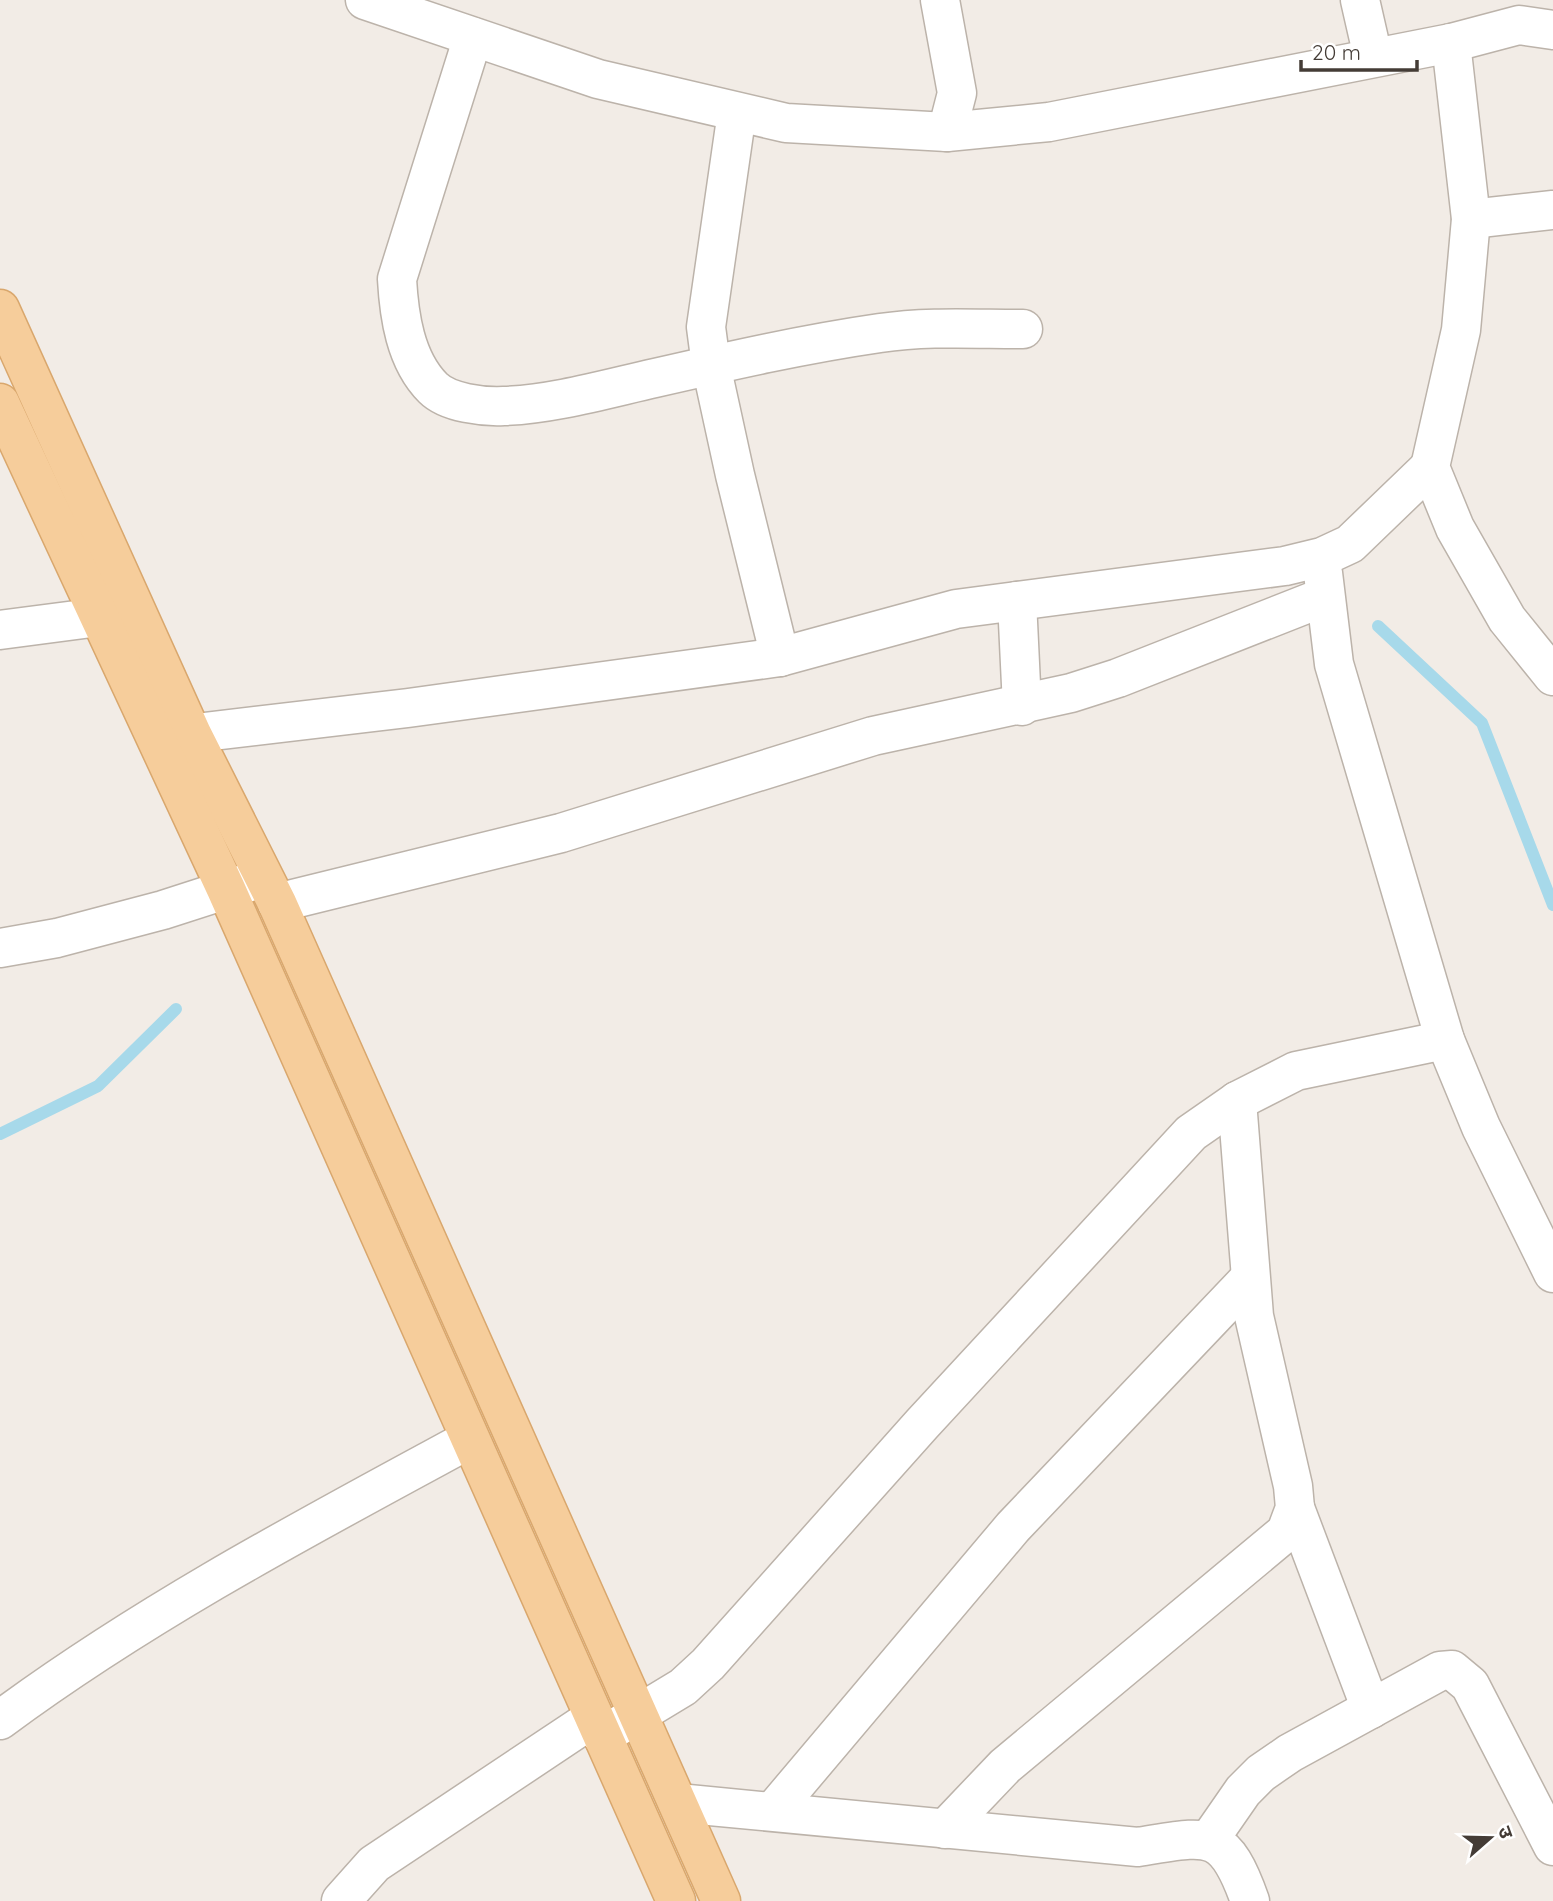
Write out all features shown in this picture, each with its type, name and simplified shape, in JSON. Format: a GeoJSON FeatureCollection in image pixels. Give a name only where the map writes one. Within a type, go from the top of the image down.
{"type":"FeatureCollection","features":[{"type":"Feature","properties":{"kind":"main road"},"geometry":{"type":"LineString","coordinates":[[0,309],[174,736],[226,889],[468,1440],[676,1901]]}},
{"type":"Feature","properties":{"kind":"main road"},"geometry":{"type":"LineString","coordinates":[[0,403],[99,617],[271,890],[721,1901]]}},
{"type":"Feature","properties":{"kind":"street"},"geometry":{"type":"LineString","coordinates":[[365,0],[598,79],[737,112],[786,123],[947,132],[1049,122],[1373,57],[1536,28],[1550,0]]}},
{"type":"Feature","properties":{"kind":"street"},"geometry":{"type":"LineString","coordinates":[[940,0],[957,93],[947,132]]}},
{"type":"Feature","properties":{"kind":"street"},"geometry":{"type":"LineString","coordinates":[[1360,0],[1373,57]]}},
{"type":"Feature","properties":{"kind":"street"},"geometry":{"type":"LineString","coordinates":[[473,37],[397,279],[399,313],[411,353],[433,388],[463,402],[503,406],[581,395],[711,365],[914,329],[1023,329]]}},
{"type":"Feature","properties":{"kind":"street"},"geometry":{"type":"LineString","coordinates":[[174,736],[435,705],[780,657],[956,609],[1285,566],[1322,557],[1350,544],[1430,467],[1461,330],[1471,219],[1451,43]]}},
{"type":"Feature","properties":{"kind":"street"},"geometry":{"type":"LineString","coordinates":[[737,112],[706,327],[711,365],[780,657]]}},
{"type":"Feature","properties":{"kind":"street"},"geometry":{"type":"LineString","coordinates":[[1471,219],[1553,210]]}},
{"type":"Feature","properties":{"kind":"street"},"geometry":{"type":"LineString","coordinates":[[1430,467],[1455,528],[1507,619],[1553,676]]}},
{"type":"Feature","properties":{"kind":"street"},"geometry":{"type":"LineString","coordinates":[[1322,557],[1324,597],[1334,664],[1351,730],[1445,1040],[1481,1127],[1553,1273]]}},
{"type":"Feature","properties":{"kind":"street"},"geometry":{"type":"LineString","coordinates":[[0,948],[57,938],[137,917],[226,889],[271,890],[561,833],[873,736],[916,725],[1022,706],[1118,678],[1324,597]]}},
{"type":"Feature","properties":{"kind":"street"},"geometry":{"type":"LineString","coordinates":[[1017,601],[1022,706]]}},
{"type":"Feature","properties":{"kind":"street"},"geometry":{"type":"LineString","coordinates":[[0,630],[99,617]]}},
{"type":"Feature","properties":{"kind":"street"},"geometry":{"type":"LineString","coordinates":[[341,1901],[374,1864],[598,1727],[640,1714],[682,1687],[708,1664],[922,1424],[1191,1133],[1237,1101],[1296,1071],[1445,1040]]}},
{"type":"Feature","properties":{"kind":"street"},"geometry":{"type":"LineString","coordinates":[[1237,1101],[1249,1279],[1268,1385],[1293,1486],[1295,1508],[1371,1709]]}},
{"type":"Feature","properties":{"kind":"street"},"geometry":{"type":"LineString","coordinates":[[774,1810],[1013,1527],[1249,1279]]}},
{"type":"Feature","properties":{"kind":"street"},"geometry":{"type":"LineString","coordinates":[[0,1720],[59,1676],[258,1556],[468,1440]]}},
{"type":"Feature","properties":{"kind":"street"},"geometry":{"type":"LineString","coordinates":[[945,1829],[1005,1766],[1286,1532],[1295,1508]]}},
{"type":"Feature","properties":{"kind":"street"},"geometry":{"type":"LineString","coordinates":[[1209,1840],[1243,1791],[1261,1773],[1290,1753],[1440,1671],[1452,1670],[1470,1685],[1553,1846]]}},
{"type":"Feature","properties":{"kind":"street"},"geometry":{"type":"LineString","coordinates":[[678,1802],[1138,1847],[1188,1839],[1209,1840],[1228,1851],[1251,1901]]}},
{"type":"Feature","properties":{"kind":"waterway"},"geometry":{"type":"LineString","coordinates":[[1378,626],[1482,723],[1553,905]]}},
{"type":"Feature","properties":{"kind":"waterway"},"geometry":{"type":"LineString","coordinates":[[0,1134],[98,1086],[176,1009]]}}]}
